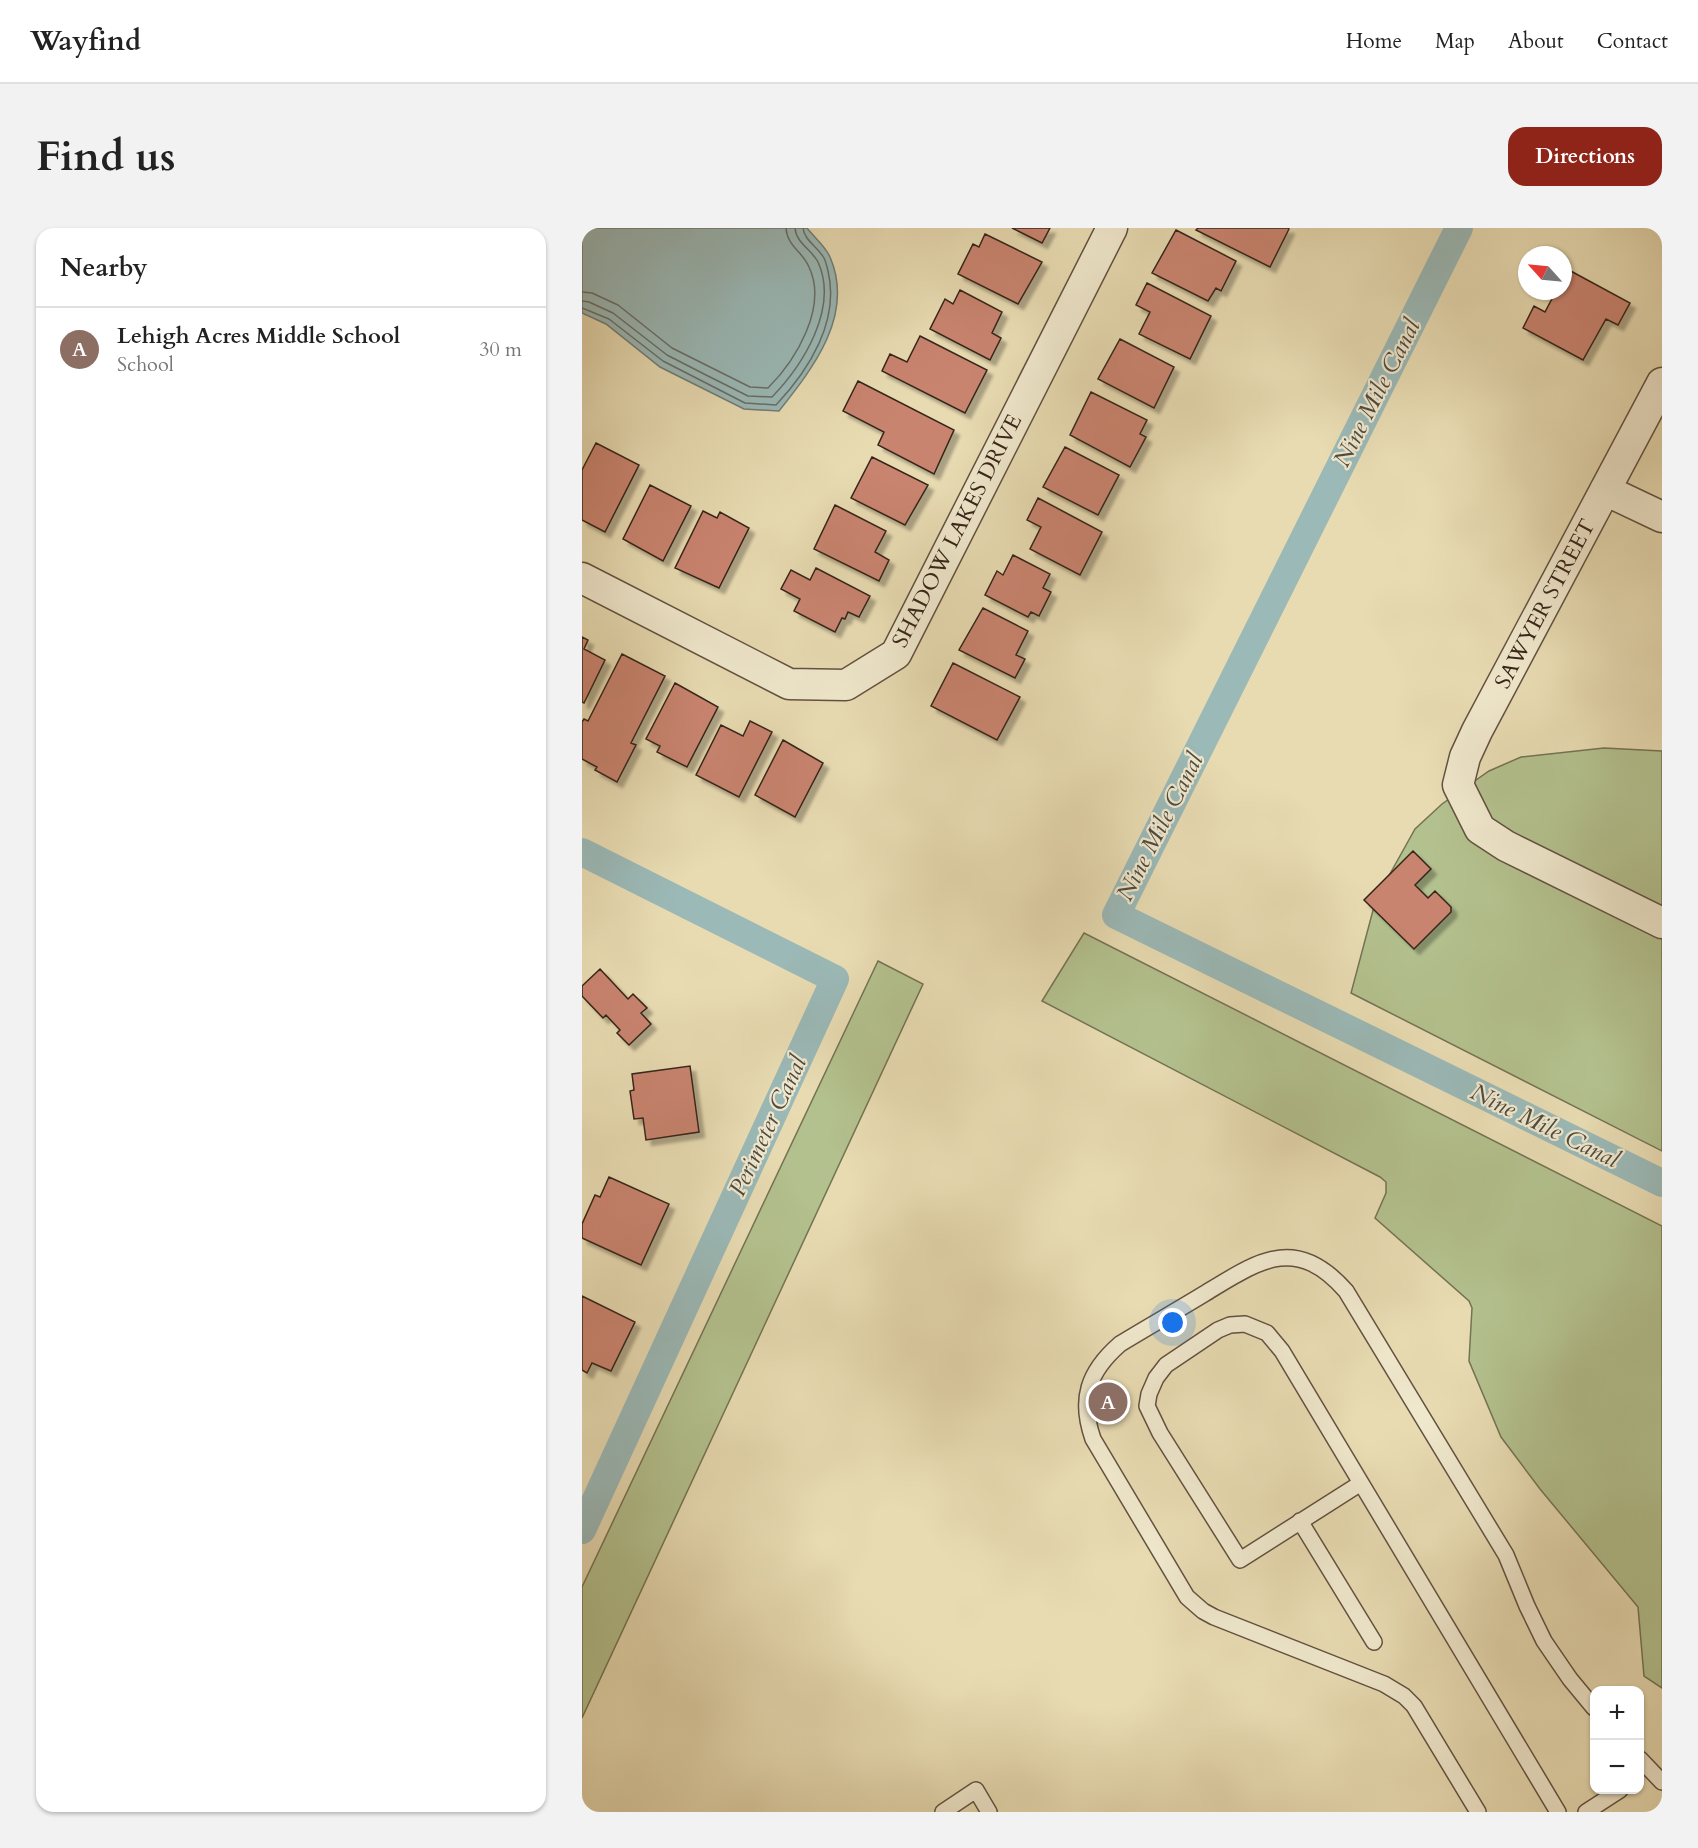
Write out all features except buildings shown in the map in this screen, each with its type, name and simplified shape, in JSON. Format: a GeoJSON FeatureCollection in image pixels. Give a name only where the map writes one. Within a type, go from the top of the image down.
{"type":"FeatureCollection","features":[{"type":"Feature","properties":{"kind":"street","name":"SHADOW LAKES DRIVE"},"geometry":{"type":"LineString","coordinates":[[582,578],[789,684],[846,685],[896,654],[1112,228]]}},
{"type":"Feature","properties":{"kind":"street","name":"SAWYER STREET"},"geometry":{"type":"LineString","coordinates":[[1662,383],[1465,757],[1458,785],[1480,829],[1506,846],[1662,923]]}},
{"type":"Feature","properties":{"kind":"street"},"geometry":{"type":"LineString","coordinates":[[1605,490],[1662,516]]}},
{"type":"Feature","properties":{"kind":"lane"},"geometry":{"type":"LineString","coordinates":[[1478,1812],[1419,1715],[1404,1696],[1384,1684],[1214,1617],[1203,1611],[1187,1596],[1093,1439],[1089,1427],[1086,1404],[1089,1383],[1110,1353],[1120,1344],[1258,1262],[1287,1257],[1319,1266],[1332,1275],[1346,1291],[1506,1556],[1544,1641],[1590,1703]]}},
{"type":"Feature","properties":{"kind":"lane"},"geometry":{"type":"LineString","coordinates":[[1361,1483],[1240,1560],[1160,1433],[1147,1406],[1153,1386],[1166,1365],[1218,1330],[1230,1325],[1245,1324],[1267,1333],[1282,1351],[1558,1812]]}},
{"type":"Feature","properties":{"kind":"lane"},"geometry":{"type":"LineString","coordinates":[[1300,1521],[1374,1642]]}},
{"type":"Feature","properties":{"kind":"lane"},"geometry":{"type":"LineString","coordinates":[[1644,1770],[1662,1782]]}},
{"type":"Feature","properties":{"kind":"lane"},"geometry":{"type":"LineString","coordinates":[[943,1812],[976,1790],[989,1812]]}},
{"type":"Feature","properties":{"kind":"lane"},"geometry":{"type":"LineString","coordinates":[[1586,1812],[1614,1794]]}},
{"type":"Feature","properties":{"kind":"green space"},"geometry":{"type":"Polygon","coordinates":[[[1604,748],[1662,751],[1662,1151],[1351,993],[1376,899],[1415,829],[1442,804],[1489,771],[1521,757],[1604,748]]]}},
{"type":"Feature","properties":{"kind":"green space"},"geometry":{"type":"Polygon","coordinates":[[[1084,933],[1662,1226],[1662,1688],[1644,1676],[1638,1607],[1540,1489],[1501,1437],[1469,1361],[1472,1308],[1469,1301],[1375,1218],[1386,1193],[1386,1182],[1042,1001],[1084,933]]]}},
{"type":"Feature","properties":{"kind":"green space"},"geometry":{"type":"Polygon","coordinates":[[[878,961],[923,984],[582,1718],[582,1587],[878,961]]]}},
{"type":"Feature","properties":{"kind":"water"},"geometry":{"type":"Polygon","coordinates":[[[582,228],[807,228],[828,253],[836,279],[837,299],[834,320],[827,340],[805,377],[779,411],[744,409],[660,367],[606,324],[582,313],[582,228]]]}},
{"type":"Feature","properties":{"kind":"waterway","name":"Nine Mile Canal"},"geometry":{"type":"LineString","coordinates":[[1459,228],[1116,915],[1662,1183]]}},
{"type":"Feature","properties":{"kind":"waterway","name":"Perimeter Canal"},"geometry":{"type":"LineString","coordinates":[[582,852],[835,979],[582,1530]]}},
{"type":"Feature","properties":{"kind":"place","name":"Lehigh Acres Middle School"},"geometry":{"type":"Point","coordinates":[1108,1402]}}]}
